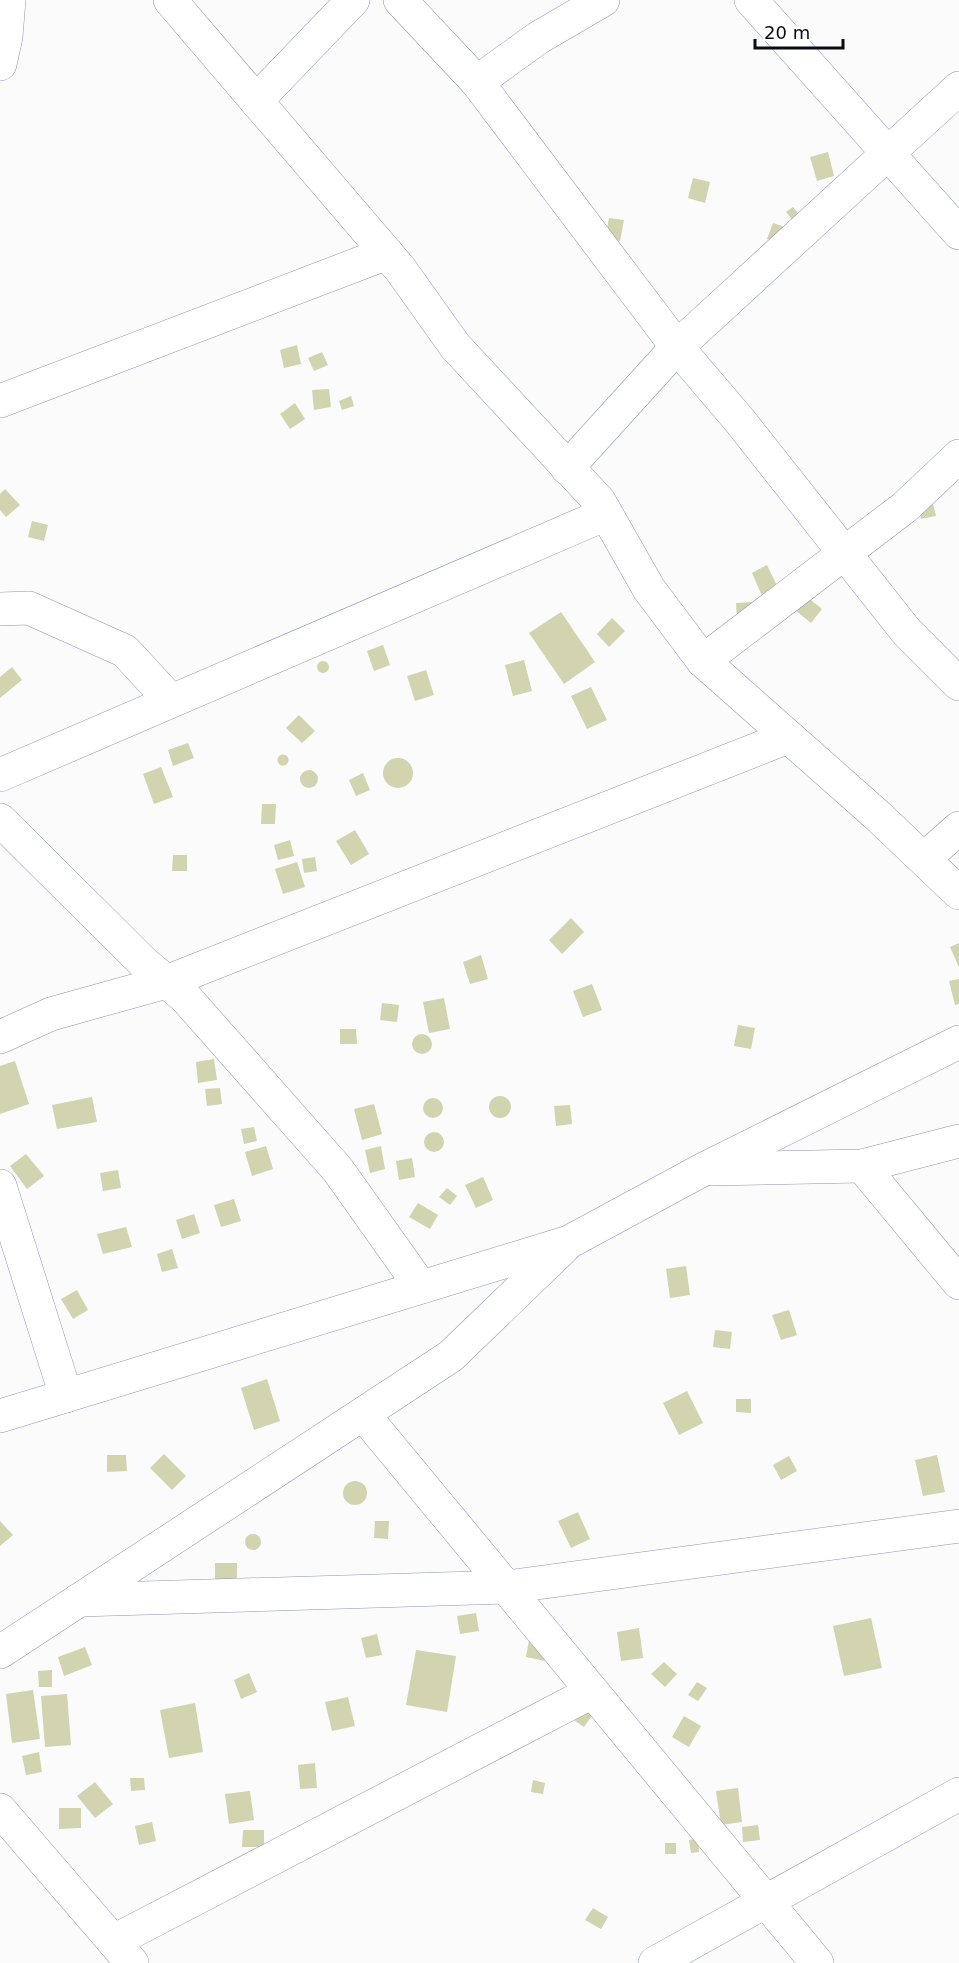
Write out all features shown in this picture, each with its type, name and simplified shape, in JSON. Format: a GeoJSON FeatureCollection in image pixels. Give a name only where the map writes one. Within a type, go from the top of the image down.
{"type":"FeatureCollection","features":[{"type":"Feature","properties":{"kind":"street"},"geometry":{"type":"LineString","coordinates":[[0,64],[6,37],[9,0]]}},
{"type":"Feature","properties":{"kind":"street"},"geometry":{"type":"LineString","coordinates":[[170,0],[387,253],[455,346],[599,501],[649,589],[703,661],[959,893]]}},
{"type":"Feature","properties":{"kind":"street"},"geometry":{"type":"LineString","coordinates":[[256,100],[353,0]]}},
{"type":"Feature","properties":{"kind":"street"},"geometry":{"type":"LineString","coordinates":[[400,0],[477,82],[677,347],[740,421],[906,631],[959,684]]}},
{"type":"Feature","properties":{"kind":"street"},"geometry":{"type":"LineString","coordinates":[[477,82],[538,38],[603,0]]}},
{"type":"Feature","properties":{"kind":"street"},"geometry":{"type":"LineString","coordinates":[[751,0],[959,233]]}},
{"type":"Feature","properties":{"kind":"street"},"geometry":{"type":"LineString","coordinates":[[567,468],[677,347],[959,88]]}},
{"type":"Feature","properties":{"kind":"street"},"geometry":{"type":"LineString","coordinates":[[0,400],[387,253]]}},
{"type":"Feature","properties":{"kind":"street"},"geometry":{"type":"LineString","coordinates":[[703,661],[904,507],[959,456]]}},
{"type":"Feature","properties":{"kind":"street"},"geometry":{"type":"LineString","coordinates":[[0,776],[606,514]]}},
{"type":"Feature","properties":{"kind":"street"},"geometry":{"type":"LineString","coordinates":[[0,609],[29,608],[125,651],[171,701]]}},
{"type":"Feature","properties":{"kind":"street"},"geometry":{"type":"LineString","coordinates":[[0,1036],[51,1014],[166,982],[788,737]]}},
{"type":"Feature","properties":{"kind":"street"},"geometry":{"type":"LineString","coordinates":[[0,820],[144,963],[185,997],[282,1108],[311,1137],[355,1193],[421,1287]]}},
{"type":"Feature","properties":{"kind":"street"},"geometry":{"type":"LineString","coordinates":[[924,859],[959,828]]}},
{"type":"Feature","properties":{"kind":"street"},"geometry":{"type":"LineString","coordinates":[[0,1416],[569,1242],[704,1170],[959,1042]]}},
{"type":"Feature","properties":{"kind":"street"},"geometry":{"type":"LineString","coordinates":[[704,1170],[862,1166],[959,1141]]}},
{"type":"Feature","properties":{"kind":"street"},"geometry":{"type":"LineString","coordinates":[[862,1166],[959,1283]]}},
{"type":"Feature","properties":{"kind":"street"},"geometry":{"type":"LineString","coordinates":[[0,1186],[66,1396]]}},
{"type":"Feature","properties":{"kind":"street"},"geometry":{"type":"LineString","coordinates":[[0,1652],[451,1356],[569,1242]]}},
{"type":"Feature","properties":{"kind":"street"},"geometry":{"type":"LineString","coordinates":[[363,1414],[817,1963]]}},
{"type":"Feature","properties":{"kind":"street"},"geometry":{"type":"LineString","coordinates":[[79,1600],[507,1587],[959,1526]]}},
{"type":"Feature","properties":{"kind":"street"},"geometry":{"type":"LineString","coordinates":[[0,1810],[123,1952],[592,1692]]}},
{"type":"Feature","properties":{"kind":"street"},"geometry":{"type":"LineString","coordinates":[[655,1963],[959,1794]]}},
{"type":"Feature","properties":{"kind":"building"},"geometry":{"type":"Polygon","coordinates":[[[828,152],[834,176],[817,181],[810,157],[828,152]]]}},
{"type":"Feature","properties":{"kind":"building"},"geometry":{"type":"Polygon","coordinates":[[[693,178],[710,182],[705,203],[688,198],[693,178]]]}},
{"type":"Feature","properties":{"kind":"building"},"geometry":{"type":"Polygon","coordinates":[[[793,207],[801,217],[795,223],[786,212],[793,207]]]}},
{"type":"Feature","properties":{"kind":"building"},"geometry":{"type":"Polygon","coordinates":[[[609,218],[624,220],[620,241],[605,239],[609,218]]]}},
{"type":"Feature","properties":{"kind":"building"},"geometry":{"type":"Polygon","coordinates":[[[773,223],[788,228],[783,244],[767,239],[773,223]]]}},
{"type":"Feature","properties":{"kind":"building"},"geometry":{"type":"Polygon","coordinates":[[[297,345],[301,364],[284,368],[280,350],[297,345]]]}},
{"type":"Feature","properties":{"kind":"building"},"geometry":{"type":"Polygon","coordinates":[[[322,352],[328,365],[314,371],[308,358],[322,352]]]}},
{"type":"Feature","properties":{"kind":"building"},"geometry":{"type":"Polygon","coordinates":[[[329,389],[331,407],[314,410],[312,390],[329,389]]]}},
{"type":"Feature","properties":{"kind":"building"},"geometry":{"type":"Polygon","coordinates":[[[351,396],[354,406],[342,410],[339,401],[351,396]]]}},
{"type":"Feature","properties":{"kind":"building"},"geometry":{"type":"Polygon","coordinates":[[[295,403],[305,419],[290,429],[280,414],[295,403]]]}},
{"type":"Feature","properties":{"kind":"building"},"geometry":{"type":"Polygon","coordinates":[[[5,489],[20,505],[6,517],[0,510],[0,494],[5,489]]]}},
{"type":"Feature","properties":{"kind":"building"},"geometry":{"type":"Polygon","coordinates":[[[932,500],[936,516],[921,519],[917,503],[932,500]]]}},
{"type":"Feature","properties":{"kind":"building"},"geometry":{"type":"Polygon","coordinates":[[[32,521],[48,525],[44,541],[28,537],[32,521]]]}},
{"type":"Feature","properties":{"kind":"building"},"geometry":{"type":"Polygon","coordinates":[[[767,565],[778,588],[762,596],[752,573],[767,565]]]}},
{"type":"Feature","properties":{"kind":"building"},"geometry":{"type":"Polygon","coordinates":[[[801,592],[822,609],[811,623],[790,606],[801,592]]]}},
{"type":"Feature","properties":{"kind":"building"},"geometry":{"type":"Polygon","coordinates":[[[752,602],[754,617],[737,619],[736,603],[752,602]]]}},
{"type":"Feature","properties":{"kind":"building"},"geometry":{"type":"Polygon","coordinates":[[[561,612],[595,662],[564,684],[529,633],[561,612]]]}},
{"type":"Feature","properties":{"kind":"building"},"geometry":{"type":"Polygon","coordinates":[[[612,618],[625,631],[609,647],[597,634],[612,618]]]}},
{"type":"Feature","properties":{"kind":"building"},"geometry":{"type":"Polygon","coordinates":[[[383,645],[390,665],[374,671],[367,651],[383,645]]]}},
{"type":"Feature","properties":{"kind":"building"},"geometry":{"type":"Polygon","coordinates":[[[524,660],[532,691],[513,696],[505,665],[524,660]]]}},
{"type":"Feature","properties":{"kind":"building"},"geometry":{"type":"Polygon","coordinates":[[[325,661],[329,667],[325,673],[321,673],[317,665],[325,661]]]}},
{"type":"Feature","properties":{"kind":"building"},"geometry":{"type":"Polygon","coordinates":[[[12,667],[22,680],[0,698],[0,677],[12,667]]]}},
{"type":"Feature","properties":{"kind":"building"},"geometry":{"type":"Polygon","coordinates":[[[426,670],[434,695],[415,701],[407,676],[426,670]]]}},
{"type":"Feature","properties":{"kind":"building"},"geometry":{"type":"Polygon","coordinates":[[[591,687],[607,720],[587,729],[571,696],[591,687]]]}},
{"type":"Feature","properties":{"kind":"building"},"geometry":{"type":"Polygon","coordinates":[[[299,715],[315,731],[302,743],[286,728],[299,715]]]}},
{"type":"Feature","properties":{"kind":"building"},"geometry":{"type":"Polygon","coordinates":[[[188,743],[194,758],[173,766],[168,750],[188,743]]]}},
{"type":"Feature","properties":{"kind":"building"},"geometry":{"type":"Polygon","coordinates":[[[283,754],[289,760],[283,766],[277,760],[283,754]]]}},
{"type":"Feature","properties":{"kind":"building"},"geometry":{"type":"Polygon","coordinates":[[[398,758],[408,763],[413,773],[408,783],[398,788],[388,783],[383,773],[388,763],[398,758]]]}},
{"type":"Feature","properties":{"kind":"building"},"geometry":{"type":"Polygon","coordinates":[[[161,767],[173,797],[154,804],[143,774],[161,767]]]}},
{"type":"Feature","properties":{"kind":"building"},"geometry":{"type":"Polygon","coordinates":[[[305,770],[313,770],[318,775],[316,786],[305,788],[300,783],[300,775],[305,770]]]}},
{"type":"Feature","properties":{"kind":"building"},"geometry":{"type":"Polygon","coordinates":[[[363,773],[370,790],[356,796],[349,780],[363,773]]]}},
{"type":"Feature","properties":{"kind":"building"},"geometry":{"type":"Polygon","coordinates":[[[262,804],[276,804],[275,824],[261,824],[262,804]]]}},
{"type":"Feature","properties":{"kind":"building"},"geometry":{"type":"Polygon","coordinates":[[[355,830],[369,854],[351,865],[336,841],[355,830]]]}},
{"type":"Feature","properties":{"kind":"building"},"geometry":{"type":"Polygon","coordinates":[[[290,840],[294,856],[278,860],[274,845],[290,840]]]}},
{"type":"Feature","properties":{"kind":"building"},"geometry":{"type":"Polygon","coordinates":[[[173,855],[187,855],[187,871],[172,871],[173,855]]]}},
{"type":"Feature","properties":{"kind":"building"},"geometry":{"type":"Polygon","coordinates":[[[315,857],[317,871],[304,873],[302,859],[315,857]]]}},
{"type":"Feature","properties":{"kind":"building"},"geometry":{"type":"Polygon","coordinates":[[[297,862],[305,887],[283,894],[275,869],[297,862]]]}},
{"type":"Feature","properties":{"kind":"building"},"geometry":{"type":"Polygon","coordinates":[[[571,918],[584,932],[562,954],[549,940],[571,918]]]}},
{"type":"Feature","properties":{"kind":"building"},"geometry":{"type":"Polygon","coordinates":[[[959,943],[959,967],[950,947],[959,943]]]}},
{"type":"Feature","properties":{"kind":"building"},"geometry":{"type":"Polygon","coordinates":[[[481,955],[488,979],[470,984],[463,962],[481,955]]]}},
{"type":"Feature","properties":{"kind":"building"},"geometry":{"type":"Polygon","coordinates":[[[959,979],[959,1004],[955,1005],[949,981],[959,979]]]}},
{"type":"Feature","properties":{"kind":"building"},"geometry":{"type":"Polygon","coordinates":[[[592,984],[602,1010],[583,1017],[573,991],[592,984]]]}},
{"type":"Feature","properties":{"kind":"building"},"geometry":{"type":"Polygon","coordinates":[[[444,998],[450,1029],[429,1033],[423,1002],[444,998]]]}},
{"type":"Feature","properties":{"kind":"building"},"geometry":{"type":"Polygon","coordinates":[[[382,1003],[399,1005],[397,1022],[380,1020],[382,1003]]]}},
{"type":"Feature","properties":{"kind":"building"},"geometry":{"type":"Polygon","coordinates":[[[738,1025],[755,1028],[751,1049],[734,1046],[738,1025]]]}},
{"type":"Feature","properties":{"kind":"building"},"geometry":{"type":"Polygon","coordinates":[[[340,1029],[356,1029],[357,1044],[340,1044],[340,1029]]]}},
{"type":"Feature","properties":{"kind":"building"},"geometry":{"type":"Polygon","coordinates":[[[422,1034],[429,1037],[432,1044],[429,1051],[422,1054],[415,1051],[412,1044],[415,1037],[422,1034]]]}},
{"type":"Feature","properties":{"kind":"building"},"geometry":{"type":"Polygon","coordinates":[[[214,1059],[217,1080],[198,1083],[196,1062],[214,1059]]]}},
{"type":"Feature","properties":{"kind":"building"},"geometry":{"type":"Polygon","coordinates":[[[15,1061],[29,1104],[0,1114],[0,1066],[15,1061]]]}},
{"type":"Feature","properties":{"kind":"building"},"geometry":{"type":"Polygon","coordinates":[[[220,1088],[222,1104],[207,1106],[205,1089],[220,1088]]]}},
{"type":"Feature","properties":{"kind":"building"},"geometry":{"type":"Polygon","coordinates":[[[500,1096],[508,1099],[511,1107],[508,1115],[500,1118],[492,1115],[489,1107],[492,1099],[500,1096]]]}},
{"type":"Feature","properties":{"kind":"building"},"geometry":{"type":"Polygon","coordinates":[[[92,1097],[97,1122],[57,1129],[52,1105],[92,1097]]]}},
{"type":"Feature","properties":{"kind":"building"},"geometry":{"type":"Polygon","coordinates":[[[433,1098],[440,1101],[443,1108],[440,1115],[433,1118],[426,1115],[423,1108],[426,1101],[433,1098]]]}},
{"type":"Feature","properties":{"kind":"building"},"geometry":{"type":"Polygon","coordinates":[[[374,1104],[382,1134],[362,1140],[354,1109],[374,1104]]]}},
{"type":"Feature","properties":{"kind":"building"},"geometry":{"type":"Polygon","coordinates":[[[570,1105],[572,1124],[556,1126],[554,1106],[570,1105]]]}},
{"type":"Feature","properties":{"kind":"building"},"geometry":{"type":"Polygon","coordinates":[[[254,1127],[257,1141],[244,1144],[241,1129],[254,1127]]]}},
{"type":"Feature","properties":{"kind":"building"},"geometry":{"type":"Polygon","coordinates":[[[430,1132],[438,1132],[444,1138],[444,1146],[438,1152],[430,1152],[424,1146],[424,1138],[430,1132]]]}},
{"type":"Feature","properties":{"kind":"building"},"geometry":{"type":"Polygon","coordinates":[[[266,1146],[273,1169],[252,1176],[245,1152],[266,1146]]]}},
{"type":"Feature","properties":{"kind":"building"},"geometry":{"type":"Polygon","coordinates":[[[381,1146],[385,1169],[370,1173],[365,1150],[381,1146]]]}},
{"type":"Feature","properties":{"kind":"building"},"geometry":{"type":"Polygon","coordinates":[[[26,1154],[44,1176],[27,1189],[10,1166],[26,1154]]]}},
{"type":"Feature","properties":{"kind":"building"},"geometry":{"type":"Polygon","coordinates":[[[412,1158],[415,1177],[399,1180],[396,1161],[412,1158]]]}},
{"type":"Feature","properties":{"kind":"building"},"geometry":{"type":"Polygon","coordinates":[[[118,1170],[121,1188],[103,1191],[100,1173],[118,1170]]]}},
{"type":"Feature","properties":{"kind":"building"},"geometry":{"type":"Polygon","coordinates":[[[483,1177],[493,1200],[476,1208],[465,1185],[483,1177]]]}},
{"type":"Feature","properties":{"kind":"building"},"geometry":{"type":"Polygon","coordinates":[[[447,1188],[457,1196],[450,1205],[439,1197],[447,1188]]]}},
{"type":"Feature","properties":{"kind":"building"},"geometry":{"type":"Polygon","coordinates":[[[234,1199],[241,1221],[221,1227],[214,1205],[234,1199]]]}},
{"type":"Feature","properties":{"kind":"building"},"geometry":{"type":"Polygon","coordinates":[[[418,1203],[438,1215],[430,1229],[409,1217],[418,1203]]]}},
{"type":"Feature","properties":{"kind":"building"},"geometry":{"type":"Polygon","coordinates":[[[194,1214],[200,1233],[182,1239],[176,1220],[194,1214]]]}},
{"type":"Feature","properties":{"kind":"building"},"geometry":{"type":"Polygon","coordinates":[[[126,1227],[132,1247],[103,1254],[97,1234],[126,1227]]]}},
{"type":"Feature","properties":{"kind":"building"},"geometry":{"type":"Polygon","coordinates":[[[172,1249],[178,1268],[162,1272],[157,1254],[172,1249]]]}},
{"type":"Feature","properties":{"kind":"building"},"geometry":{"type":"Polygon","coordinates":[[[686,1266],[690,1295],[670,1298],[666,1269],[686,1266]]]}},
{"type":"Feature","properties":{"kind":"building"},"geometry":{"type":"Polygon","coordinates":[[[77,1290],[88,1310],[73,1319],[61,1299],[77,1290]]]}},
{"type":"Feature","properties":{"kind":"building"},"geometry":{"type":"Polygon","coordinates":[[[789,1310],[797,1335],[781,1340],[772,1315],[789,1310]]]}},
{"type":"Feature","properties":{"kind":"building"},"geometry":{"type":"Polygon","coordinates":[[[715,1330],[732,1332],[730,1349],[713,1347],[715,1330]]]}},
{"type":"Feature","properties":{"kind":"building"},"geometry":{"type":"Polygon","coordinates":[[[267,1379],[280,1421],[254,1430],[241,1388],[267,1379]]]}},
{"type":"Feature","properties":{"kind":"building"},"geometry":{"type":"Polygon","coordinates":[[[687,1391],[703,1423],[679,1435],[663,1403],[687,1391]]]}},
{"type":"Feature","properties":{"kind":"building"},"geometry":{"type":"Polygon","coordinates":[[[736,1399],[751,1399],[751,1413],[736,1412],[736,1399]]]}},
{"type":"Feature","properties":{"kind":"building"},"geometry":{"type":"Polygon","coordinates":[[[164,1454],[186,1476],[172,1490],[150,1468],[164,1454]]]}},
{"type":"Feature","properties":{"kind":"building"},"geometry":{"type":"Polygon","coordinates":[[[107,1455],[126,1455],[127,1471],[107,1472],[107,1455]]]}},
{"type":"Feature","properties":{"kind":"building"},"geometry":{"type":"Polygon","coordinates":[[[937,1455],[945,1492],[923,1496],[915,1460],[937,1455]]]}},
{"type":"Feature","properties":{"kind":"building"},"geometry":{"type":"Polygon","coordinates":[[[789,1456],[797,1471],[781,1480],[773,1465],[789,1456]]]}},
{"type":"Feature","properties":{"kind":"building"},"geometry":{"type":"Polygon","coordinates":[[[355,1481],[364,1484],[367,1493],[364,1502],[355,1505],[346,1502],[343,1493],[346,1484],[355,1481]]]}},
{"type":"Feature","properties":{"kind":"building"},"geometry":{"type":"Polygon","coordinates":[[[578,1512],[590,1539],[571,1548],[558,1521],[578,1512]]]}},
{"type":"Feature","properties":{"kind":"building"},"geometry":{"type":"Polygon","coordinates":[[[0,1521],[13,1535],[0,1546],[0,1521]]]}},
{"type":"Feature","properties":{"kind":"building"},"geometry":{"type":"Polygon","coordinates":[[[375,1521],[389,1521],[388,1539],[374,1538],[375,1521]]]}},
{"type":"Feature","properties":{"kind":"building"},"geometry":{"type":"Polygon","coordinates":[[[253,1534],[259,1536],[261,1542],[259,1548],[253,1550],[247,1548],[245,1542],[247,1536],[253,1534]]]}},
{"type":"Feature","properties":{"kind":"building"},"geometry":{"type":"Polygon","coordinates":[[[215,1563],[237,1563],[237,1585],[215,1585],[215,1563]]]}},
{"type":"Feature","properties":{"kind":"building"},"geometry":{"type":"Polygon","coordinates":[[[476,1613],[479,1631],[460,1634],[457,1616],[476,1613]]]}},
{"type":"Feature","properties":{"kind":"building"},"geometry":{"type":"Polygon","coordinates":[[[871,1618],[882,1668],[844,1676],[833,1626],[871,1618]]]}},
{"type":"Feature","properties":{"kind":"building"},"geometry":{"type":"Polygon","coordinates":[[[639,1628],[643,1658],[621,1661],[617,1632],[639,1628]]]}},
{"type":"Feature","properties":{"kind":"building"},"geometry":{"type":"Polygon","coordinates":[[[377,1634],[382,1655],[366,1658],[361,1638],[377,1634]]]}},
{"type":"Feature","properties":{"kind":"building"},"geometry":{"type":"Polygon","coordinates":[[[529,1640],[555,1663],[526,1657],[529,1640]]]}},
{"type":"Feature","properties":{"kind":"building"},"geometry":{"type":"Polygon","coordinates":[[[85,1647],[92,1665],[64,1676],[58,1657],[85,1647]]]}},
{"type":"Feature","properties":{"kind":"building"},"geometry":{"type":"Polygon","coordinates":[[[416,1650],[456,1656],[447,1712],[406,1705],[416,1650]]]}},
{"type":"Feature","properties":{"kind":"building"},"geometry":{"type":"Polygon","coordinates":[[[664,1662],[677,1674],[665,1687],[651,1674],[664,1662]]]}},
{"type":"Feature","properties":{"kind":"building"},"geometry":{"type":"Polygon","coordinates":[[[52,1670],[52,1687],[39,1687],[38,1671],[52,1670]]]}},
{"type":"Feature","properties":{"kind":"building"},"geometry":{"type":"Polygon","coordinates":[[[249,1673],[257,1692],[241,1699],[234,1680],[249,1673]]]}},
{"type":"Feature","properties":{"kind":"building"},"geometry":{"type":"Polygon","coordinates":[[[697,1682],[707,1688],[698,1701],[688,1695],[697,1682]]]}},
{"type":"Feature","properties":{"kind":"building"},"geometry":{"type":"Polygon","coordinates":[[[33,1690],[40,1739],[12,1743],[6,1694],[33,1690]]]}},
{"type":"Feature","properties":{"kind":"building"},"geometry":{"type":"Polygon","coordinates":[[[67,1694],[71,1745],[45,1747],[41,1696],[67,1694]]]}},
{"type":"Feature","properties":{"kind":"building"},"geometry":{"type":"Polygon","coordinates":[[[348,1697],[355,1726],[332,1731],[325,1702],[348,1697]]]}},
{"type":"Feature","properties":{"kind":"building"},"geometry":{"type":"Polygon","coordinates":[[[195,1703],[203,1752],[169,1758],[160,1710],[195,1703]]]}},
{"type":"Feature","properties":{"kind":"building"},"geometry":{"type":"Polygon","coordinates":[[[596,1710],[584,1727],[571,1718],[596,1710]]]}},
{"type":"Feature","properties":{"kind":"building"},"geometry":{"type":"Polygon","coordinates":[[[684,1716],[701,1726],[689,1747],[672,1737],[684,1716]]]}},
{"type":"Feature","properties":{"kind":"building"},"geometry":{"type":"Polygon","coordinates":[[[39,1752],[42,1772],[26,1775],[22,1756],[39,1752]]]}},
{"type":"Feature","properties":{"kind":"building"},"geometry":{"type":"Polygon","coordinates":[[[315,1763],[317,1788],[300,1789],[298,1765],[315,1763]]]}},
{"type":"Feature","properties":{"kind":"building"},"geometry":{"type":"Polygon","coordinates":[[[130,1778],[144,1778],[145,1790],[131,1791],[130,1778]]]}},
{"type":"Feature","properties":{"kind":"building"},"geometry":{"type":"Polygon","coordinates":[[[533,1780],[545,1783],[543,1794],[531,1792],[533,1780]]]}},
{"type":"Feature","properties":{"kind":"building"},"geometry":{"type":"Polygon","coordinates":[[[95,1782],[113,1804],[95,1818],[77,1796],[95,1782]]]}},
{"type":"Feature","properties":{"kind":"building"},"geometry":{"type":"Polygon","coordinates":[[[738,1788],[742,1822],[721,1825],[716,1791],[738,1788]]]}},
{"type":"Feature","properties":{"kind":"building"},"geometry":{"type":"Polygon","coordinates":[[[250,1791],[254,1820],[229,1824],[225,1794],[250,1791]]]}},
{"type":"Feature","properties":{"kind":"building"},"geometry":{"type":"Polygon","coordinates":[[[59,1808],[81,1808],[81,1828],[59,1829],[59,1808]]]}},
{"type":"Feature","properties":{"kind":"building"},"geometry":{"type":"Polygon","coordinates":[[[152,1822],[156,1841],[139,1845],[135,1826],[152,1822]]]}},
{"type":"Feature","properties":{"kind":"building"},"geometry":{"type":"Polygon","coordinates":[[[758,1825],[760,1840],[743,1842],[742,1827],[758,1825]]]}},
{"type":"Feature","properties":{"kind":"building"},"geometry":{"type":"Polygon","coordinates":[[[243,1830],[264,1830],[264,1847],[242,1847],[243,1830]]]}},
{"type":"Feature","properties":{"kind":"building"},"geometry":{"type":"Polygon","coordinates":[[[698,1839],[699,1852],[691,1853],[689,1840],[698,1839]]]}},
{"type":"Feature","properties":{"kind":"building"},"geometry":{"type":"Polygon","coordinates":[[[665,1843],[676,1843],[676,1854],[665,1854],[665,1843]]]}},
{"type":"Feature","properties":{"kind":"building"},"geometry":{"type":"Polygon","coordinates":[[[593,1908],[608,1917],[601,1929],[585,1920],[593,1908]]]}}]}
